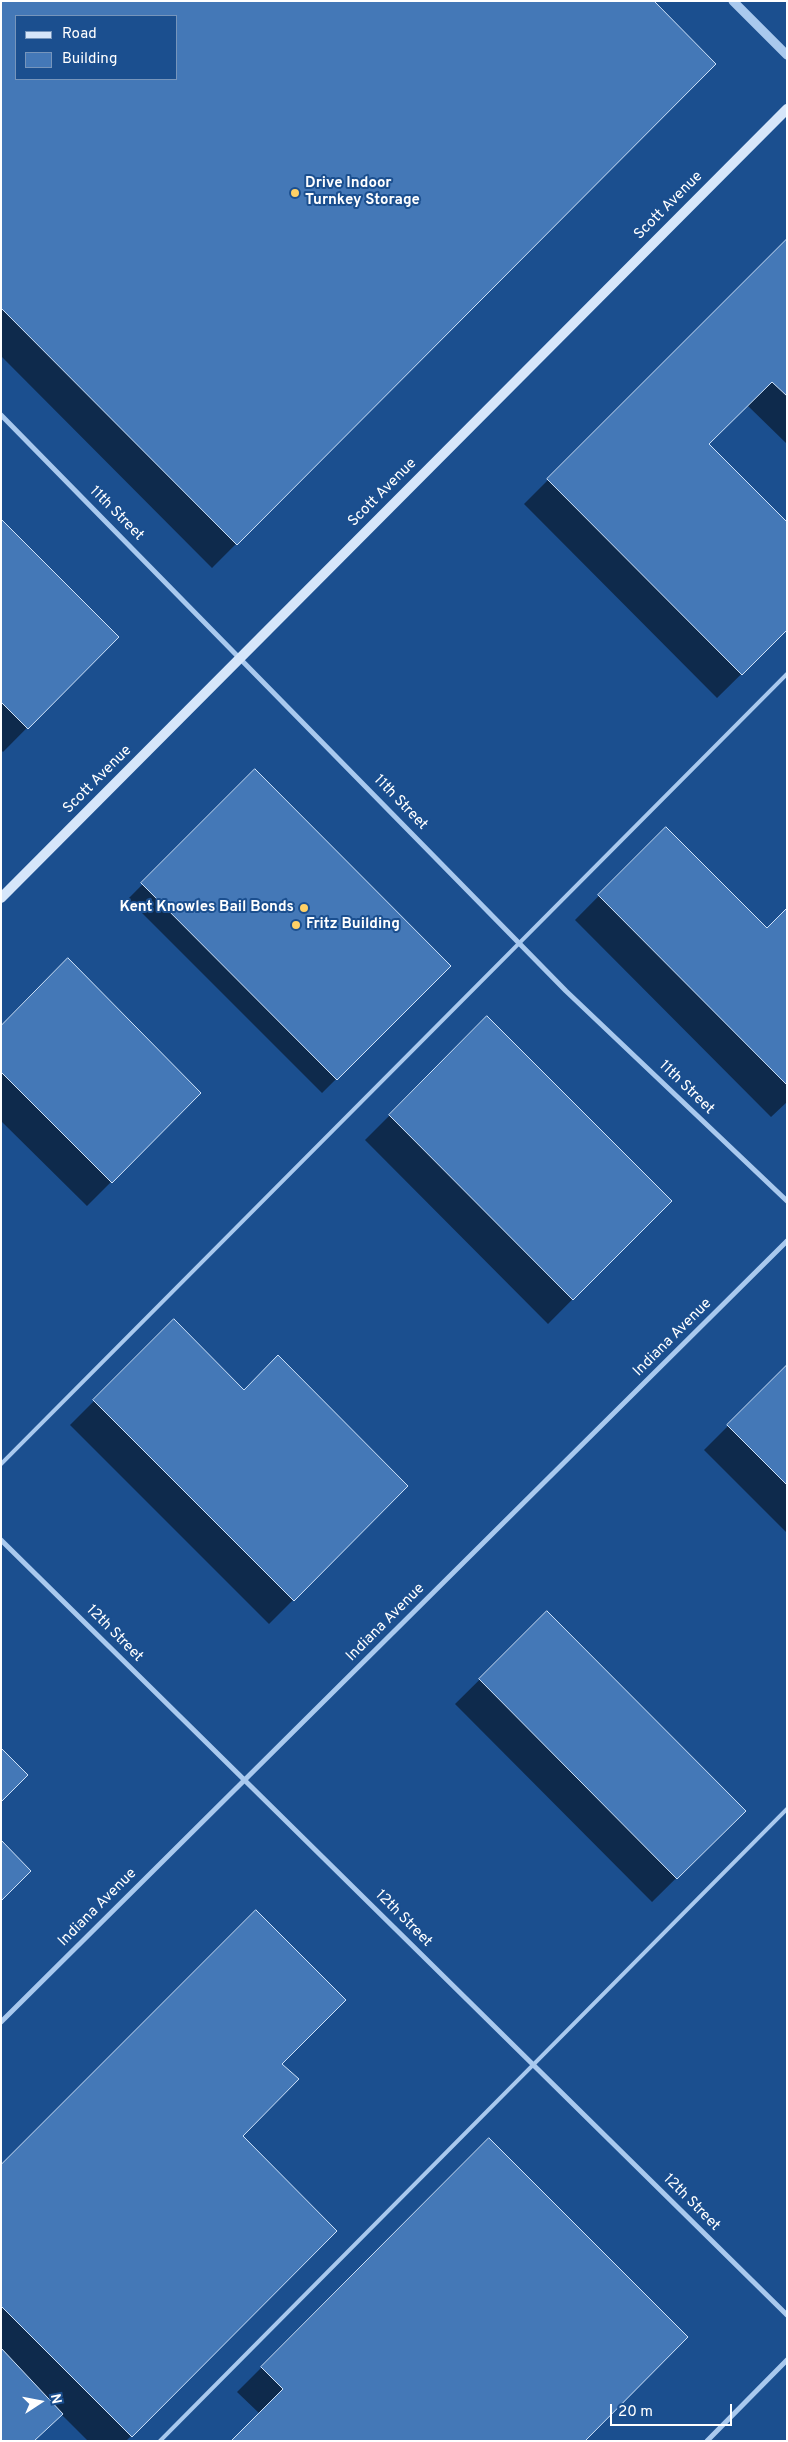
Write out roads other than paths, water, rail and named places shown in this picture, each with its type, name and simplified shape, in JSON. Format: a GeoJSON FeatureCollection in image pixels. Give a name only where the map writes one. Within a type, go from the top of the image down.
{"type":"FeatureCollection","features":[{"type":"Feature","properties":{"kind":"main road","name":"Scott Avenue"},"geometry":{"type":"LineString","coordinates":[[1,898],[787,109]]}},
{"type":"Feature","properties":{"kind":"street"},"geometry":{"type":"LineString","coordinates":[[733,1],[787,55]]}},
{"type":"Feature","properties":{"kind":"street","name":"11th Street"},"geometry":{"type":"LineString","coordinates":[[1,415],[573,998],[787,1201]]}},
{"type":"Feature","properties":{"kind":"street","name":"Indiana Avenue"},"geometry":{"type":"LineString","coordinates":[[1,2022],[787,1241]]}},
{"type":"Feature","properties":{"kind":"street","name":"12th Street"},"geometry":{"type":"LineString","coordinates":[[1,1540],[787,2315]]}},
{"type":"Feature","properties":{"kind":"street"},"geometry":{"type":"LineString","coordinates":[[707,2441],[787,2360]]}},
{"type":"Feature","properties":{"kind":"lane"},"geometry":{"type":"LineString","coordinates":[[1,1464],[787,674]]}},
{"type":"Feature","properties":{"kind":"lane"},"geometry":{"type":"LineString","coordinates":[[160,2441],[787,1809]]}},
{"type":"Feature","properties":{"kind":"place","name":"Drive Indoor Turnkey Storage"},"geometry":{"type":"Point","coordinates":[295,193]}},
{"type":"Feature","properties":{"kind":"place","name":"Kent Knowles Bail Bonds"},"geometry":{"type":"Point","coordinates":[304,908]}},
{"type":"Feature","properties":{"kind":"place","name":"Fritz Building"},"geometry":{"type":"Point","coordinates":[296,925]}}]}
